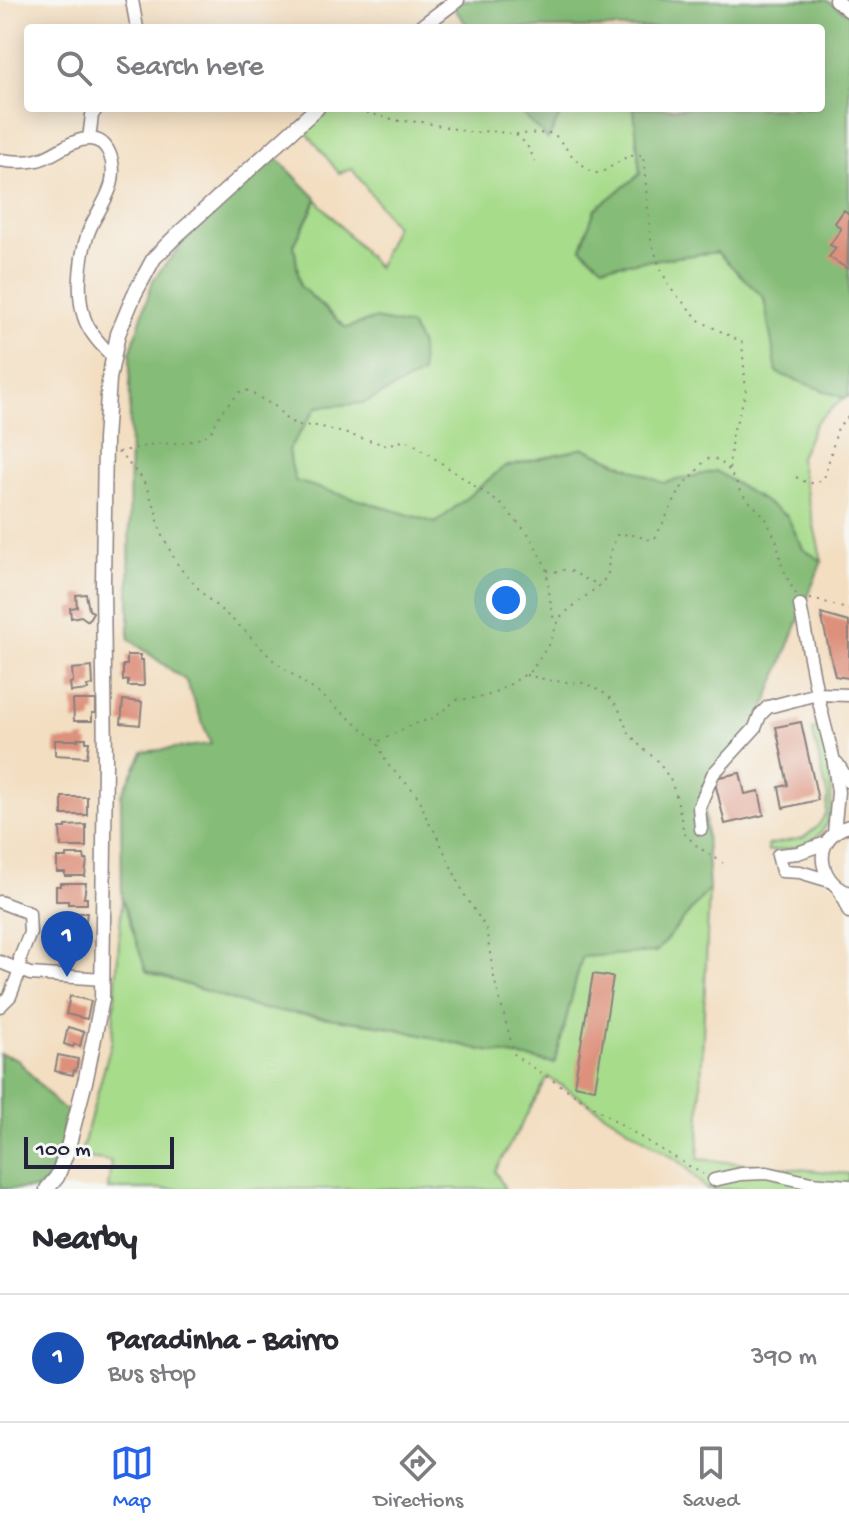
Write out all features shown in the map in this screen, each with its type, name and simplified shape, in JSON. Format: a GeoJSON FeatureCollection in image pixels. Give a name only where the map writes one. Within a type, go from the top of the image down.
{"type":"FeatureCollection","features":[{"type":"Feature","properties":{"kind":"street"},"geometry":{"type":"LineString","coordinates":[[132,0],[136,24]]}},
{"type":"Feature","properties":{"kind":"street"},"geometry":{"type":"LineString","coordinates":[[425,24],[457,0]]}},
{"type":"Feature","properties":{"kind":"street"},"geometry":{"type":"LineString","coordinates":[[835,0],[849,11]]}},
{"type":"Feature","properties":{"kind":"street"},"geometry":{"type":"LineString","coordinates":[[89,139],[94,112]]}},
{"type":"Feature","properties":{"kind":"street"},"geometry":{"type":"LineString","coordinates":[[47,1189],[57,1177],[67,1151],[102,999],[105,440],[109,379],[118,334],[154,258],[313,112]]}},
{"type":"Feature","properties":{"kind":"street"},"geometry":{"type":"LineString","coordinates":[[0,160],[39,160],[89,139],[104,144],[112,155],[112,182],[89,230],[79,292],[84,319],[98,342],[113,357]]}},
{"type":"Feature","properties":{"kind":"street"},"geometry":{"type":"LineString","coordinates":[[801,602],[838,792],[822,863],[839,888],[849,912]]}},
{"type":"Feature","properties":{"kind":"street"},"geometry":{"type":"LineString","coordinates":[[701,829],[699,807],[713,774],[755,728],[760,715],[768,707],[817,694],[849,695]]}},
{"type":"Feature","properties":{"kind":"street"},"geometry":{"type":"LineString","coordinates":[[833,757],[849,782]]}},
{"type":"Feature","properties":{"kind":"street"},"geometry":{"type":"LineString","coordinates":[[839,888],[800,872],[782,871],[778,855],[798,853],[849,826]]}},
{"type":"Feature","properties":{"kind":"street"},"geometry":{"type":"LineString","coordinates":[[0,902],[29,913],[30,933],[10,996],[0,1006]]}},
{"type":"Feature","properties":{"kind":"street"},"geometry":{"type":"LineString","coordinates":[[0,962],[30,974],[103,979]]}},
{"type":"Feature","properties":{"kind":"street"},"geometry":{"type":"LineString","coordinates":[[714,1180],[741,1174],[767,1173],[811,1183],[849,1186]]}},
{"type":"Feature","properties":{"kind":"path"},"geometry":{"type":"LineString","coordinates":[[363,112],[474,133],[553,134],[565,150],[593,173],[606,170],[628,156],[643,155],[651,240],[670,288],[700,321],[742,342],[746,393],[732,435],[729,471]]}},
{"type":"Feature","properties":{"kind":"path"},"geometry":{"type":"LineString","coordinates":[[515,134],[530,149],[535,162]]}},
{"type":"Feature","properties":{"kind":"path"},"geometry":{"type":"LineString","coordinates":[[118,452],[154,444],[184,443],[204,437],[212,430],[227,405],[246,390],[276,407],[287,420],[298,425],[318,426],[386,445],[403,441],[415,443],[502,505],[530,536],[546,570],[552,614],[557,626]]}},
{"type":"Feature","properties":{"kind":"path"},"geometry":{"type":"LineString","coordinates":[[796,477],[810,484],[824,479],[838,427],[849,416]]}},
{"type":"Feature","properties":{"kind":"path"},"geometry":{"type":"LineString","coordinates":[[105,440],[142,478],[155,507],[161,534],[179,567],[274,661],[378,742],[387,764],[414,791],[464,894],[486,928],[494,978],[515,1056],[653,1145],[714,1180]]}},
{"type":"Feature","properties":{"kind":"path"},"geometry":{"type":"LineString","coordinates":[[378,742],[411,725],[434,718],[456,700],[485,697],[532,670],[549,644],[560,617],[602,583],[608,573],[609,556],[617,535],[655,538],[684,483],[707,459],[720,461],[740,492],[765,517],[777,542],[789,582],[801,602],[819,600],[849,610]]}},
{"type":"Feature","properties":{"kind":"path"},"geometry":{"type":"LineString","coordinates":[[546,570],[553,573],[570,571],[588,581],[602,583]]}},
{"type":"Feature","properties":{"kind":"path"},"geometry":{"type":"LineString","coordinates":[[525,674],[553,681],[585,683],[607,695],[618,707],[628,732],[657,760],[670,779],[684,833],[698,847],[723,863]]}},
{"type":"Feature","properties":{"kind":"green space"},"geometry":{"type":"Polygon","coordinates":[[[463,0],[826,0],[849,14],[849,397],[844,398],[777,373],[764,298],[717,252],[603,266],[581,248],[595,209],[640,174],[634,112],[825,112],[825,24],[466,24],[453,7],[463,0]]]}},
{"type":"Feature","properties":{"kind":"green space"},"geometry":{"type":"Polygon","coordinates":[[[326,112],[520,112],[548,139],[562,112],[634,112],[640,174],[595,209],[581,248],[603,266],[717,252],[764,298],[778,373],[844,398],[816,422],[799,459],[822,561],[803,549],[787,516],[630,534],[630,468],[584,448],[504,467],[436,523],[295,481],[288,450],[317,407],[364,403],[374,319],[346,328],[300,286],[294,245],[317,200],[378,268],[395,226],[352,169],[339,173],[304,129],[326,112]]]}},
{"type":"Feature","properties":{"kind":"green space"},"geometry":{"type":"Polygon","coordinates":[[[520,112],[562,112],[548,139],[520,112]]]}},
{"type":"Feature","properties":{"kind":"green space"},"geometry":{"type":"Polygon","coordinates":[[[275,156],[317,199],[294,245],[300,286],[346,328],[374,319],[411,326],[421,346],[422,374],[364,403],[317,407],[288,450],[295,481],[436,523],[504,467],[584,448],[663,483],[716,471],[787,516],[803,549],[822,561],[752,739],[704,796],[709,889],[656,952],[582,957],[555,1063],[482,1050],[385,1026],[257,1008],[146,971],[122,898],[121,796],[143,752],[211,744],[186,681],[129,639],[130,354],[153,280],[185,240],[275,156]]]}},
{"type":"Feature","properties":{"kind":"green space"},"geometry":{"type":"Polygon","coordinates":[[[819,727],[832,792],[827,823],[819,835],[805,844],[768,851],[768,845],[803,838],[817,827],[826,814],[828,797],[812,729],[819,727]]]}},
{"type":"Feature","properties":{"kind":"green space"},"geometry":{"type":"Polygon","coordinates":[[[709,889],[698,1159],[849,1174],[849,1189],[706,1189],[683,1164],[548,1077],[495,1171],[505,1189],[108,1189],[111,1161],[80,1157],[112,1040],[122,898],[147,972],[257,1008],[385,1026],[554,1063],[582,956],[656,951],[709,889]]]}},
{"type":"Feature","properties":{"kind":"green space"},"geometry":{"type":"Polygon","coordinates":[[[0,1054],[16,1058],[57,1104],[71,1113],[63,1121],[63,1141],[49,1180],[37,1189],[0,1189],[0,1054]]]}},
{"type":"Feature","properties":{"kind":"building"},"geometry":{"type":"Polygon","coordinates":[[[844,210],[849,214],[848,269],[829,257],[836,248],[830,245],[841,229],[835,223],[844,210]]]}},
{"type":"Feature","properties":{"kind":"building"},"geometry":{"type":"Polygon","coordinates":[[[86,594],[89,610],[93,612],[88,621],[81,616],[71,618],[70,608],[77,607],[76,595],[86,594]]]}},
{"type":"Feature","properties":{"kind":"building"},"geometry":{"type":"Polygon","coordinates":[[[821,614],[849,622],[849,678],[835,676],[821,614]]]}},
{"type":"Feature","properties":{"kind":"building"},"geometry":{"type":"Polygon","coordinates":[[[127,655],[140,655],[140,660],[143,660],[144,686],[128,686],[128,680],[123,681],[123,665],[127,665],[127,655]]]}},
{"type":"Feature","properties":{"kind":"building"},"geometry":{"type":"Polygon","coordinates":[[[92,667],[93,685],[87,686],[88,690],[71,692],[72,669],[92,667]]]}},
{"type":"Feature","properties":{"kind":"building"},"geometry":{"type":"Polygon","coordinates":[[[73,700],[96,700],[96,713],[92,713],[92,721],[74,721],[73,700]]]}},
{"type":"Feature","properties":{"kind":"building"},"geometry":{"type":"Polygon","coordinates":[[[123,700],[142,702],[140,725],[121,723],[123,700]]]}},
{"type":"Feature","properties":{"kind":"building"},"geometry":{"type":"Polygon","coordinates":[[[801,722],[818,800],[783,808],[779,787],[788,785],[776,727],[801,722]]]}},
{"type":"Feature","properties":{"kind":"building"},"geometry":{"type":"Polygon","coordinates":[[[86,738],[89,742],[87,757],[55,755],[55,740],[86,738]]]}},
{"type":"Feature","properties":{"kind":"building"},"geometry":{"type":"Polygon","coordinates":[[[740,773],[745,794],[759,791],[764,815],[725,824],[714,778],[740,773]]]}},
{"type":"Feature","properties":{"kind":"building"},"geometry":{"type":"Polygon","coordinates":[[[62,797],[87,797],[87,815],[62,815],[62,797]]]}},
{"type":"Feature","properties":{"kind":"building"},"geometry":{"type":"Polygon","coordinates":[[[86,825],[86,847],[61,847],[60,828],[86,825]]]}},
{"type":"Feature","properties":{"kind":"building"},"geometry":{"type":"Polygon","coordinates":[[[66,855],[84,855],[87,860],[85,876],[65,876],[65,872],[57,872],[57,858],[66,858],[66,855]]]}},
{"type":"Feature","properties":{"kind":"building"},"geometry":{"type":"Polygon","coordinates":[[[60,883],[86,883],[84,898],[87,898],[87,904],[56,901],[56,886],[60,883]]]}},
{"type":"Feature","properties":{"kind":"building"},"geometry":{"type":"Polygon","coordinates":[[[61,913],[87,913],[87,934],[57,931],[57,916],[61,913]]]}},
{"type":"Feature","properties":{"kind":"building"},"geometry":{"type":"Polygon","coordinates":[[[593,974],[613,977],[595,1089],[574,1085],[593,974]]]}},
{"type":"Feature","properties":{"kind":"building"},"geometry":{"type":"Polygon","coordinates":[[[70,996],[91,1001],[87,1019],[66,1014],[70,996]]]}},
{"type":"Feature","properties":{"kind":"building"},"geometry":{"type":"Polygon","coordinates":[[[68,1027],[84,1032],[80,1046],[64,1044],[68,1027]]]}},
{"type":"Feature","properties":{"kind":"building"},"geometry":{"type":"Polygon","coordinates":[[[58,1055],[78,1059],[73,1075],[55,1071],[58,1055]]]}},
{"type":"Feature","properties":{"kind":"place","name":"Paradinha - Bairro"},"geometry":{"type":"Point","coordinates":[67,977]}}]}
